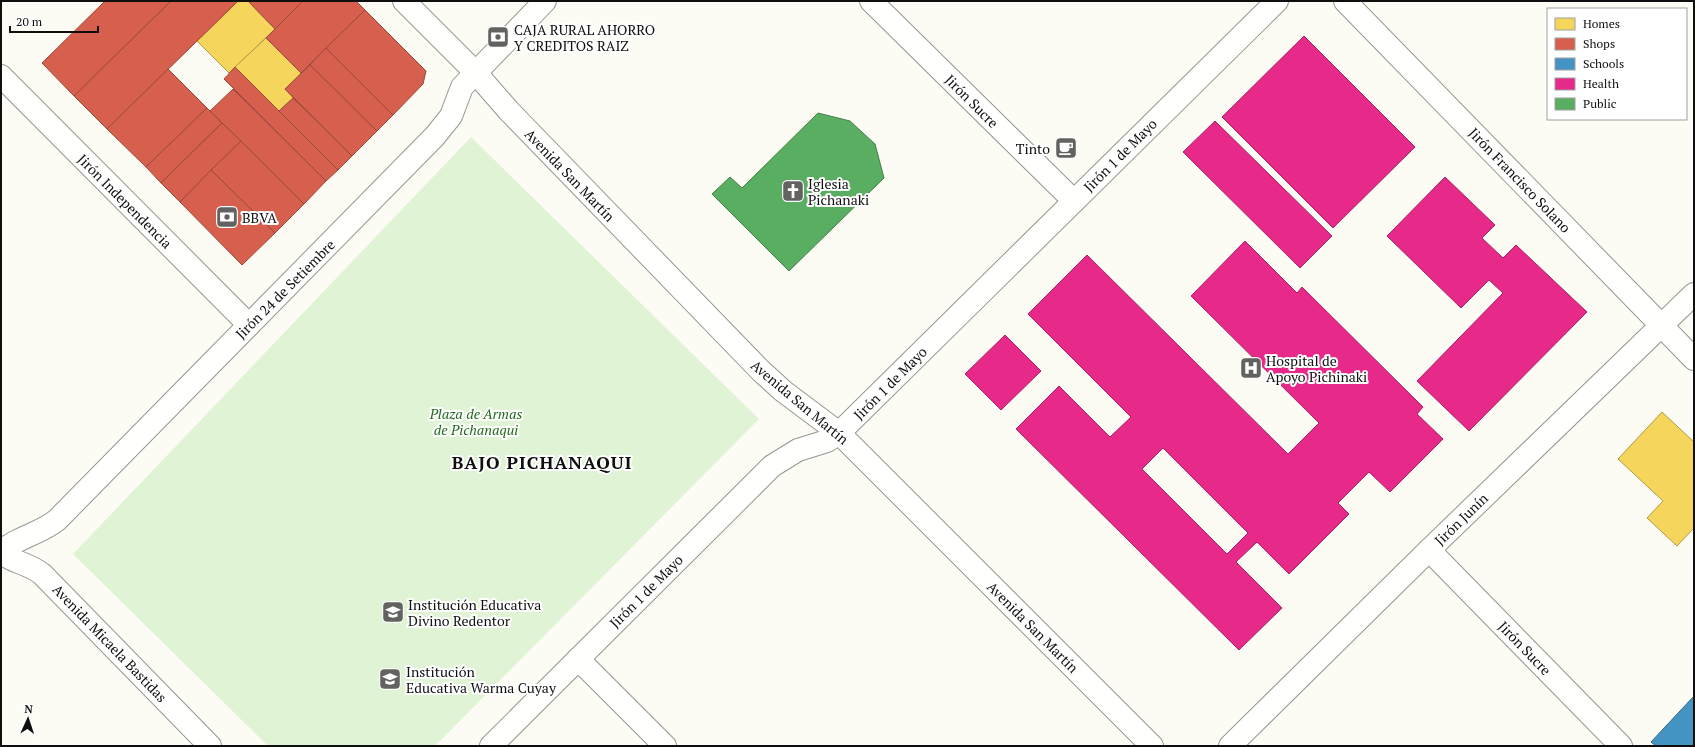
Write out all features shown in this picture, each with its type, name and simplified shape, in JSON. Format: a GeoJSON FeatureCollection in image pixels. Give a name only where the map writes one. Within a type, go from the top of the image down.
{"type":"FeatureCollection","features":[{"type":"Feature","properties":{"kind":"street","name":"Avenida San Martín"},"geometry":{"type":"LineString","coordinates":[[404,1],[475,72],[509,111],[761,371],[783,391],[839,433],[1152,746]]}},
{"type":"Feature","properties":{"kind":"street","name":"Jirón 24 de Setiembre"},"geometry":{"type":"LineString","coordinates":[[1,553],[9,545],[47,528],[57,520],[444,126],[454,109],[462,87],[545,1]]}},
{"type":"Feature","properties":{"kind":"street","name":"Jirón Sucre"},"geometry":{"type":"LineString","coordinates":[[871,1],[1074,201]]}},
{"type":"Feature","properties":{"kind":"street","name":"Jirón 1 de Mayo"},"geometry":{"type":"LineString","coordinates":[[491,746],[772,466],[798,450],[827,440],[839,433],[1276,1]]}},
{"type":"Feature","properties":{"kind":"street","name":"Jirón Francisco Solano"},"geometry":{"type":"LineString","coordinates":[[1345,1],[1694,360]]}},
{"type":"Feature","properties":{"kind":"street","name":"Jirón Independencia"},"geometry":{"type":"LineString","coordinates":[[1,76],[249,325]]}},
{"type":"Feature","properties":{"kind":"street","name":"Jirón Junín"},"geometry":{"type":"LineString","coordinates":[[1230,746],[1429,550],[1694,294]]}},
{"type":"Feature","properties":{"kind":"street","name":"Jirón Sucre"},"geometry":{"type":"LineString","coordinates":[[1429,550],[1621,746]]}},
{"type":"Feature","properties":{"kind":"street","name":"Avenida Micaela Bastidas"},"geometry":{"type":"LineString","coordinates":[[1,553],[13,560],[31,566],[42,574],[210,746]]}},
{"type":"Feature","properties":{"kind":"street"},"geometry":{"type":"LineString","coordinates":[[578,659],[665,746]]}},
{"type":"Feature","properties":{"kind":"green space","name":"Plaza de Armas de Pichanaqui"},"geometry":{"type":"Polygon","coordinates":[[[471,137],[759,419],[435,746],[268,746],[73,554],[471,137]]]}},
{"type":"Feature","properties":{"kind":"building: Homes"},"geometry":{"type":"Polygon","coordinates":[[[238,1],[248,1],[275,29],[229,73],[197,41],[238,1]]]}},
{"type":"Feature","properties":{"kind":"building: Homes"},"geometry":{"type":"Polygon","coordinates":[[[266,38],[301,73],[285,89],[293,98],[279,111],[235,67],[266,38]]]}},
{"type":"Feature","properties":{"kind":"building: Homes"},"geometry":{"type":"Polygon","coordinates":[[[1662,412],[1694,442],[1694,530],[1693,529],[1677,546],[1647,518],[1663,501],[1618,459],[1662,412]]]}},
{"type":"Feature","properties":{"kind":"building: Shops"},"geometry":{"type":"Polygon","coordinates":[[[105,1],[171,1],[74,96],[42,63],[105,1]]]}},
{"type":"Feature","properties":{"kind":"building: Shops"},"geometry":{"type":"Polygon","coordinates":[[[171,1],[238,1],[107,129],[74,96],[171,1]]]}},
{"type":"Feature","properties":{"kind":"building: Shops"},"geometry":{"type":"Polygon","coordinates":[[[248,1],[303,1],[275,29],[248,1]]]}},
{"type":"Feature","properties":{"kind":"building: Shops"},"geometry":{"type":"Polygon","coordinates":[[[303,1],[356,1],[365,10],[301,73],[266,38],[303,1]]]}},
{"type":"Feature","properties":{"kind":"building: Shops"},"geometry":{"type":"Polygon","coordinates":[[[365,10],[426,71],[423,84],[393,115],[326,48],[365,10]]]}},
{"type":"Feature","properties":{"kind":"building: Shops"},"geometry":{"type":"Polygon","coordinates":[[[326,48],[393,115],[377,131],[310,65],[326,48]]]}},
{"type":"Feature","properties":{"kind":"building: Shops"},"geometry":{"type":"Polygon","coordinates":[[[310,65],[377,131],[352,156],[285,89],[310,65]]]}},
{"type":"Feature","properties":{"kind":"building: Shops"},"geometry":{"type":"Polygon","coordinates":[[[235,67],[338,170],[326,181],[224,79],[235,67]]]}},
{"type":"Feature","properties":{"kind":"building: Shops"},"geometry":{"type":"Polygon","coordinates":[[[168,69],[207,108],[146,167],[107,129],[168,69]]]}},
{"type":"Feature","properties":{"kind":"building: Shops"},"geometry":{"type":"Polygon","coordinates":[[[233,89],[326,181],[304,204],[210,111],[233,89]]]}},
{"type":"Feature","properties":{"kind":"building: Shops"},"geometry":{"type":"Polygon","coordinates":[[[293,98],[352,156],[338,170],[279,111],[293,98]]]}},
{"type":"Feature","properties":{"kind":"building: Shops"},"geometry":{"type":"Polygon","coordinates":[[[207,108],[222,123],[161,183],[146,167],[207,108]]]}},
{"type":"Feature","properties":{"kind":"building: Shops"},"geometry":{"type":"Polygon","coordinates":[[[222,123],[241,141],[180,202],[161,183],[222,123]]]}},
{"type":"Feature","properties":{"kind":"building: Shops"},"geometry":{"type":"Polygon","coordinates":[[[241,141],[304,204],[275,233],[211,170],[241,141]]]}},
{"type":"Feature","properties":{"kind":"building: Shops","name":"BBVA"},"geometry":{"type":"Polygon","coordinates":[[[211,170],[275,233],[242,265],[180,202],[211,170]]]}},
{"type":"Feature","properties":{"kind":"building: Schools"},"geometry":{"type":"Polygon","coordinates":[[[1694,696],[1694,746],[1656,746],[1651,742],[1694,696]]]}},
{"type":"Feature","properties":{"kind":"building: Health"},"geometry":{"type":"Polygon","coordinates":[[[1304,36],[1415,147],[1333,228],[1222,117],[1304,36]]]}},
{"type":"Feature","properties":{"kind":"building: Health"},"geometry":{"type":"Polygon","coordinates":[[[1215,121],[1332,236],[1300,268],[1183,152],[1215,121]]]}},
{"type":"Feature","properties":{"kind":"building: Health"},"geometry":{"type":"Polygon","coordinates":[[[1445,177],[1495,225],[1482,238],[1503,258],[1516,245],[1587,312],[1469,431],[1417,381],[1503,293],[1489,280],[1461,308],[1387,236],[1445,177]]]}},
{"type":"Feature","properties":{"kind":"building: Health"},"geometry":{"type":"Polygon","coordinates":[[[1245,241],[1297,293],[1302,287],[1423,407],[1417,414],[1443,439],[1390,492],[1369,472],[1338,503],[1349,514],[1289,574],[1257,542],[1236,562],[1282,608],[1239,650],[1016,429],[1059,386],[1110,437],[1131,417],[1028,314],[1087,255],[1288,454],[1319,423],[1191,296],[1245,241]],[[1163,448],[1142,469],[1227,554],[1248,533],[1163,448]]]}},
{"type":"Feature","properties":{"kind":"building: Health"},"geometry":{"type":"Polygon","coordinates":[[[1005,335],[1041,371],[1001,410],[965,374],[1005,335]]]}},
{"type":"Feature","properties":{"kind":"building: Public","name":"Iglesia Pichanaki"},"geometry":{"type":"Polygon","coordinates":[[[818,113],[850,121],[875,144],[884,178],[789,271],[712,194],[730,177],[742,188],[818,113]]]}},
{"type":"Feature","properties":{"kind":"place","name":"CAJA RURAL AHORRO Y CREDITOS RAIZ"},"geometry":{"type":"Point","coordinates":[498,37]}},
{"type":"Feature","properties":{"kind":"place","name":"Tinto"},"geometry":{"type":"Point","coordinates":[1066,148]}},
{"type":"Feature","properties":{"kind":"place","name":"Iglesia Pichanaki"},"geometry":{"type":"Point","coordinates":[793,191]}},
{"type":"Feature","properties":{"kind":"place","name":"BBVA"},"geometry":{"type":"Point","coordinates":[227,217]}},
{"type":"Feature","properties":{"kind":"place","name":"Hospital de Apoyo Pichinaki"},"geometry":{"type":"Point","coordinates":[1251,368]}},
{"type":"Feature","properties":{"kind":"place","name":"Institución Educativa Divino Redentor"},"geometry":{"type":"Point","coordinates":[393,612]}},
{"type":"Feature","properties":{"kind":"place","name":"Institución Educativa Warma Cuyay"},"geometry":{"type":"Point","coordinates":[390,679]}},
{"type":"Feature","properties":{"kind":"district","name":"BAJO PICHANAQUI"},"geometry":{"type":"Point","coordinates":[542,462]}}]}
